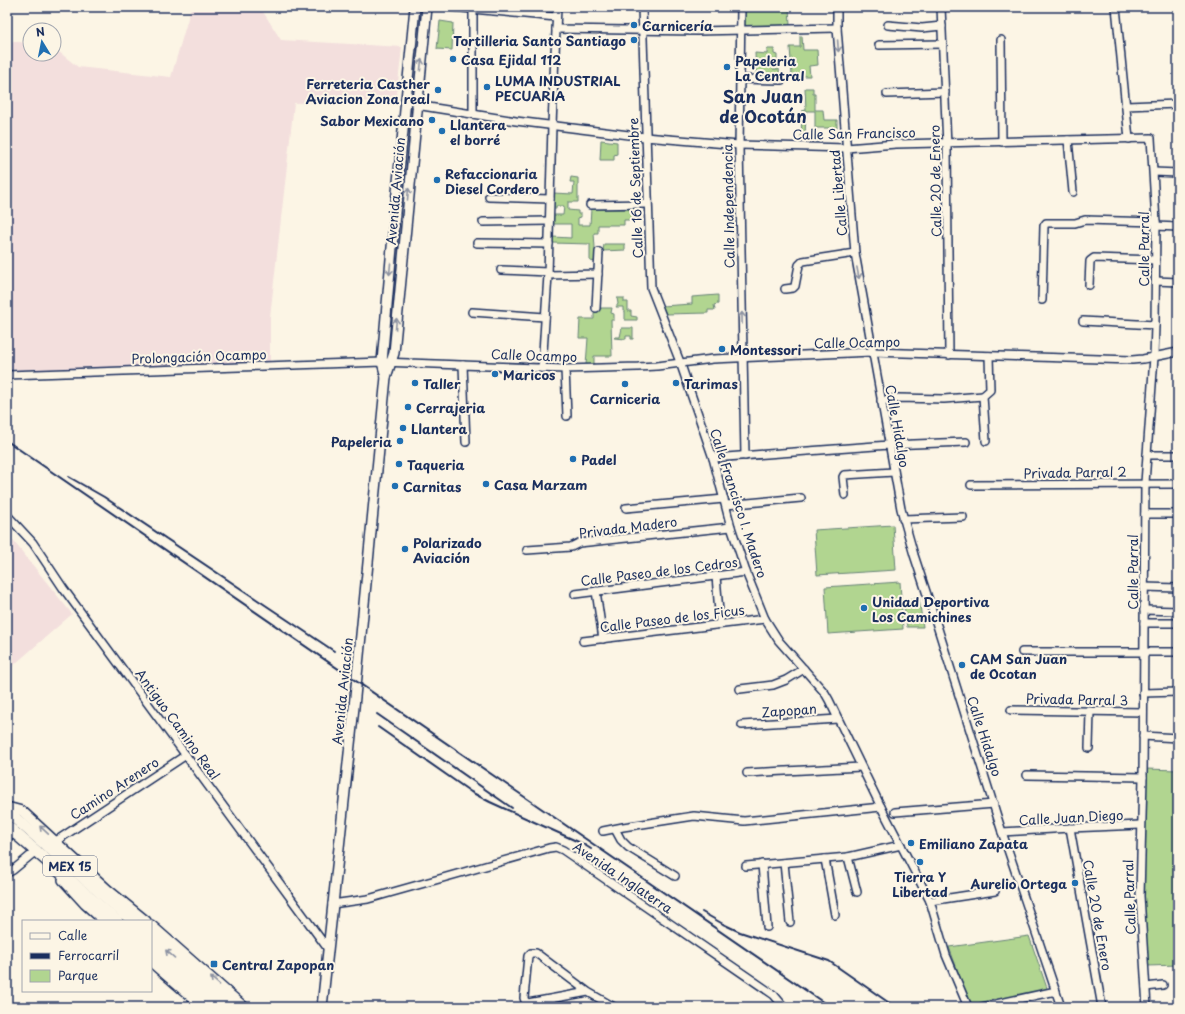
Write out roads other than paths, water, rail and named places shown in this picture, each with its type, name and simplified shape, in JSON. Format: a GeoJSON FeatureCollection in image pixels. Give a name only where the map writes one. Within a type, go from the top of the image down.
{"type":"FeatureCollection","features":[{"type":"Feature","properties":{"kind":"highway","name":"MEX 15"},"geometry":{"type":"LineString","coordinates":[[7,811],[132,920]]}},
{"type":"Feature","properties":{"kind":"highway","name":"MEX 15"},"geometry":{"type":"LineString","coordinates":[[7,826],[116,920]]}},
{"type":"Feature","properties":{"kind":"highway"},"geometry":{"type":"LineString","coordinates":[[152,938],[231,1007]]}},
{"type":"Feature","properties":{"kind":"highway"},"geometry":{"type":"LineString","coordinates":[[152,951],[217,1007]]}},
{"type":"Feature","properties":{"kind":"main road","name":"Avenida Aviación"},"geometry":{"type":"LineString","coordinates":[[322,1007],[354,706],[386,378],[395,213],[415,7]]}},
{"type":"Feature","properties":{"kind":"main road","name":"Avenida Aviación"},"geometry":{"type":"LineString","coordinates":[[387,362],[394,345],[416,105],[427,7]]}},
{"type":"Feature","properties":{"kind":"main road"},"geometry":{"type":"LineString","coordinates":[[7,807],[22,811],[108,890],[145,920]]}},
{"type":"Feature","properties":{"kind":"main road"},"geometry":{"type":"LineString","coordinates":[[40,855],[85,904],[103,920]]}},
{"type":"Feature","properties":{"kind":"main road"},"geometry":{"type":"LineString","coordinates":[[152,926],[244,1007]]}},
{"type":"Feature","properties":{"kind":"main road"},"geometry":{"type":"LineString","coordinates":[[152,963],[203,1007]]}},
{"type":"Feature","properties":{"kind":"street"},"geometry":{"type":"LineString","coordinates":[[451,7],[499,9],[556,17]]}},
{"type":"Feature","properties":{"kind":"street"},"geometry":{"type":"LineString","coordinates":[[542,368],[548,274],[556,7]]}},
{"type":"Feature","properties":{"kind":"street","name":"Calle 16 de Septiembre"},"geometry":{"type":"LineString","coordinates":[[642,7],[647,204],[651,288],[680,362]]}},
{"type":"Feature","properties":{"kind":"street","name":"Calle Independencia"},"geometry":{"type":"LineString","coordinates":[[741,7],[739,145],[745,456]]}},
{"type":"Feature","properties":{"kind":"street","name":"Calle Libertad"},"geometry":{"type":"LineString","coordinates":[[837,7],[837,28],[855,253],[872,352]]}},
{"type":"Feature","properties":{"kind":"street","name":"Calle 20 de Enero"},"geometry":{"type":"LineString","coordinates":[[941,7],[947,143],[949,355]]}},
{"type":"Feature","properties":{"kind":"street"},"geometry":{"type":"LineString","coordinates":[[1116,7],[1129,139]]}},
{"type":"Feature","properties":{"kind":"street"},"geometry":{"type":"LineString","coordinates":[[473,114],[474,9]]}},
{"type":"Feature","properties":{"kind":"street"},"geometry":{"type":"LineString","coordinates":[[888,25],[922,28],[942,26]]}},
{"type":"Feature","properties":{"kind":"street"},"geometry":{"type":"LineString","coordinates":[[556,29],[697,31],[837,28]]}},
{"type":"Feature","properties":{"kind":"street"},"geometry":{"type":"LineString","coordinates":[[1000,40],[1002,142]]}},
{"type":"Feature","properties":{"kind":"street"},"geometry":{"type":"LineString","coordinates":[[879,45],[943,44]]}},
{"type":"Feature","properties":{"kind":"street"},"geometry":{"type":"LineString","coordinates":[[740,79],[782,80]]}},
{"type":"Feature","properties":{"kind":"street"},"geometry":{"type":"LineString","coordinates":[[887,94],[945,92]]}},
{"type":"Feature","properties":{"kind":"street"},"geometry":{"type":"LineString","coordinates":[[1126,106],[1178,104]]}},
{"type":"Feature","properties":{"kind":"street","name":"Calle San Francisco"},"geometry":{"type":"LineString","coordinates":[[416,105],[645,138],[739,145],[846,148],[896,144],[1152,138]]}},
{"type":"Feature","properties":{"kind":"street","name":"Calle Parral"},"geometry":{"type":"LineString","coordinates":[[1146,1007],[1140,896],[1140,825],[1143,777],[1145,483],[1154,357],[1156,281],[1156,224],[1152,138]]}},
{"type":"Feature","properties":{"kind":"street"},"geometry":{"type":"LineString","coordinates":[[1068,140],[1073,192]]}},
{"type":"Feature","properties":{"kind":"street"},"geometry":{"type":"LineString","coordinates":[[1154,172],[1178,173]]}},
{"type":"Feature","properties":{"kind":"street"},"geometry":{"type":"LineString","coordinates":[[489,197],[550,199]]}},
{"type":"Feature","properties":{"kind":"street"},"geometry":{"type":"LineString","coordinates":[[590,205],[647,204]]}},
{"type":"Feature","properties":{"kind":"street"},"geometry":{"type":"LineString","coordinates":[[1042,300],[1044,226],[1046,223],[1075,223],[1085,220],[1156,224],[1178,227]]}},
{"type":"Feature","properties":{"kind":"street"},"geometry":{"type":"LineString","coordinates":[[483,222],[550,221]]}},
{"type":"Feature","properties":{"kind":"street"},"geometry":{"type":"LineString","coordinates":[[477,243],[549,244]]}},
{"type":"Feature","properties":{"kind":"street"},"geometry":{"type":"LineString","coordinates":[[596,308],[599,252]]}},
{"type":"Feature","properties":{"kind":"street"},"geometry":{"type":"LineString","coordinates":[[785,289],[793,288],[795,286],[799,265],[803,261],[855,253]]}},
{"type":"Feature","properties":{"kind":"street"},"geometry":{"type":"LineString","coordinates":[[1090,285],[1091,259],[1156,260]]}},
{"type":"Feature","properties":{"kind":"street"},"geometry":{"type":"LineString","coordinates":[[501,270],[548,274],[598,274]]}},
{"type":"Feature","properties":{"kind":"street"},"geometry":{"type":"LineString","coordinates":[[1156,281],[1178,282]]}},
{"type":"Feature","properties":{"kind":"street"},"geometry":{"type":"LineString","coordinates":[[472,312],[546,317]]}},
{"type":"Feature","properties":{"kind":"street"},"geometry":{"type":"LineString","coordinates":[[1083,321],[1155,325]]}},
{"type":"Feature","properties":{"kind":"street","name":"Calle Ocampo"},"geometry":{"type":"LineString","coordinates":[[387,362],[565,369],[638,368],[680,362],[743,357],[872,352],[1132,360],[1178,352]]}},
{"type":"Feature","properties":{"kind":"street","name":"Calle Hidalgo"},"geometry":{"type":"LineString","coordinates":[[872,352],[903,519],[1002,832],[1061,1007]]}},
{"type":"Feature","properties":{"kind":"street"},"geometry":{"type":"LineString","coordinates":[[881,401],[898,398],[944,399],[983,396],[990,390],[989,356]]}},
{"type":"Feature","properties":{"kind":"street","name":"Prolongación Ocampo"},"geometry":{"type":"LineString","coordinates":[[7,375],[387,362]]}},
{"type":"Feature","properties":{"kind":"street","name":"Calle Francisco I. Madero"},"geometry":{"type":"LineString","coordinates":[[680,362],[713,458],[731,527],[746,572],[765,619],[779,641],[825,693],[881,808],[930,901],[946,955],[968,1007]]}},
{"type":"Feature","properties":{"kind":"street"},"geometry":{"type":"LineString","coordinates":[[463,365],[466,442]]}},
{"type":"Feature","properties":{"kind":"street"},"geometry":{"type":"LineString","coordinates":[[565,369],[567,416]]}},
{"type":"Feature","properties":{"kind":"street"},"geometry":{"type":"LineString","coordinates":[[983,396],[986,441]]}},
{"type":"Feature","properties":{"kind":"street"},"geometry":{"type":"LineString","coordinates":[[713,458],[889,445],[966,442]]}},
{"type":"Feature","properties":{"kind":"street"},"geometry":{"type":"LineString","coordinates":[[1147,455],[1178,456]]}},
{"type":"Feature","properties":{"kind":"street"},"geometry":{"type":"LineString","coordinates":[[845,495],[843,477],[848,474],[894,472]]}},
{"type":"Feature","properties":{"kind":"street","name":"Privada Parral 2"},"geometry":{"type":"LineString","coordinates":[[971,485],[1178,484]]}},
{"type":"Feature","properties":{"kind":"street"},"geometry":{"type":"LineString","coordinates":[[626,508],[800,498]]}},
{"type":"Feature","properties":{"kind":"street"},"geometry":{"type":"LineString","coordinates":[[1145,514],[1178,514]]}},
{"type":"Feature","properties":{"kind":"street","name":"Antiguo Camino Real"},"geometry":{"type":"LineString","coordinates":[[7,515],[33,543],[63,588],[328,949]]}},
{"type":"Feature","properties":{"kind":"street"},"geometry":{"type":"LineString","coordinates":[[903,519],[963,517]]}},
{"type":"Feature","properties":{"kind":"street","name":"Privada Madero"},"geometry":{"type":"LineString","coordinates":[[527,550],[570,547],[580,543],[731,527]]}},
{"type":"Feature","properties":{"kind":"street","name":"Calle Paseo de los Cedros"},"geometry":{"type":"LineString","coordinates":[[575,594],[746,572]]}},
{"type":"Feature","properties":{"kind":"street"},"geometry":{"type":"LineString","coordinates":[[716,576],[720,624]]}},
{"type":"Feature","properties":{"kind":"street"},"geometry":{"type":"LineString","coordinates":[[1144,587],[1178,588]]}},
{"type":"Feature","properties":{"kind":"street"},"geometry":{"type":"LineString","coordinates":[[596,591],[603,639]]}},
{"type":"Feature","properties":{"kind":"street"},"geometry":{"type":"LineString","coordinates":[[1144,610],[1178,610]]}},
{"type":"Feature","properties":{"kind":"street","name":"Calle Paseo de los Ficus"},"geometry":{"type":"LineString","coordinates":[[583,641],[765,619]]}},
{"type":"Feature","properties":{"kind":"street"},"geometry":{"type":"LineString","coordinates":[[1144,623],[1178,623]]}},
{"type":"Feature","properties":{"kind":"street"},"geometry":{"type":"LineString","coordinates":[[1022,652],[1178,652]]}},
{"type":"Feature","properties":{"kind":"street"},"geometry":{"type":"LineString","coordinates":[[740,689],[773,685],[786,680],[804,669]]}},
{"type":"Feature","properties":{"kind":"street"},"geometry":{"type":"LineString","coordinates":[[1143,693],[1178,692]]}},
{"type":"Feature","properties":{"kind":"street","name":"Privada Parral 3"},"geometry":{"type":"LineString","coordinates":[[1011,710],[1143,712]]}},
{"type":"Feature","properties":{"kind":"street"},"geometry":{"type":"LineString","coordinates":[[1089,748],[1090,711]]}},
{"type":"Feature","properties":{"kind":"street","name":"Zapopan"},"geometry":{"type":"LineString","coordinates":[[742,725],[838,719]]}},
{"type":"Feature","properties":{"kind":"street"},"geometry":{"type":"LineString","coordinates":[[1143,736],[1178,738]]}},
{"type":"Feature","properties":{"kind":"street","name":"Camino Arenero"},"geometry":{"type":"LineString","coordinates":[[56,841],[186,755]]}},
{"type":"Feature","properties":{"kind":"street"},"geometry":{"type":"LineString","coordinates":[[747,774],[861,767]]}},
{"type":"Feature","properties":{"kind":"street"},"geometry":{"type":"LineString","coordinates":[[1027,775],[1143,777]]}},
{"type":"Feature","properties":{"kind":"street"},"geometry":{"type":"LineString","coordinates":[[895,812],[994,804]]}},
{"type":"Feature","properties":{"kind":"street"},"geometry":{"type":"LineString","coordinates":[[603,831],[694,816],[744,821],[881,808]]}},
{"type":"Feature","properties":{"kind":"street","name":"Calle Juan Diego"},"geometry":{"type":"LineString","coordinates":[[1002,832],[1140,825]]}},
{"type":"Feature","properties":{"kind":"street","name":"Calle 20 de Enero"},"geometry":{"type":"LineString","coordinates":[[1070,828],[1102,1007]]}},
{"type":"Feature","properties":{"kind":"street"},"geometry":{"type":"LineString","coordinates":[[614,829],[621,840],[628,847],[675,876]]}},
{"type":"Feature","properties":{"kind":"street"},"geometry":{"type":"LineString","coordinates":[[746,866],[848,857],[901,845]]}},
{"type":"Feature","properties":{"kind":"street","name":"Avenida Inglaterra"},"geometry":{"type":"LineString","coordinates":[[332,904],[368,899],[556,847],[563,850],[774,995],[784,1007]]}},
{"type":"Feature","properties":{"kind":"street"},"geometry":{"type":"LineString","coordinates":[[7,873],[40,855]]}},
{"type":"Feature","properties":{"kind":"street"},"geometry":{"type":"LineString","coordinates":[[848,857],[857,892]]}},
{"type":"Feature","properties":{"kind":"street"},"geometry":{"type":"LineString","coordinates":[[825,859],[834,915]]}},
{"type":"Feature","properties":{"kind":"street"},"geometry":{"type":"LineString","coordinates":[[784,862],[790,922]]}},
{"type":"Feature","properties":{"kind":"street"},"geometry":{"type":"LineString","coordinates":[[762,864],[768,926]]}},
{"type":"Feature","properties":{"kind":"street"},"geometry":{"type":"LineString","coordinates":[[930,901],[995,891]]}},
{"type":"Feature","properties":{"kind":"street"},"geometry":{"type":"LineString","coordinates":[[588,992],[528,1003],[526,1002],[524,998],[528,956],[531,953],[536,953],[588,992],[614,1007]]}},
{"type":"Feature","properties":{"kind":"street"},"geometry":{"type":"LineString","coordinates":[[1146,987],[1163,985]]}},
{"type":"Feature","properties":{"kind":"street"},"geometry":{"type":"LineString","coordinates":[[982,1007],[1056,991]]}},
{"type":"Feature","properties":{"kind":"railway"},"geometry":{"type":"LineString","coordinates":[[7,441],[830,1007]]}},
{"type":"Feature","properties":{"kind":"railway"},"geometry":{"type":"LineString","coordinates":[[69,477],[104,497],[334,651]]}},
{"type":"Feature","properties":{"kind":"railway"},"geometry":{"type":"LineString","coordinates":[[377,714],[512,808]]}},
{"type":"Feature","properties":{"kind":"railway"},"geometry":{"type":"LineString","coordinates":[[378,727],[471,792],[591,849]]}},
{"type":"Feature","properties":{"kind":"railway"},"geometry":{"type":"LineString","coordinates":[[702,912],[740,932],[829,961],[895,1007]]}},
{"type":"Feature","properties":{"kind":"place","name":"Carnicería"},"geometry":{"type":"Point","coordinates":[634,25]}},
{"type":"Feature","properties":{"kind":"place","name":"Tortilleria Santo Santiago"},"geometry":{"type":"Point","coordinates":[634,40]}},
{"type":"Feature","properties":{"kind":"place","name":"Casa Ejidal 112"},"geometry":{"type":"Point","coordinates":[453,59]}},
{"type":"Feature","properties":{"kind":"place","name":"Papeleria La Central"},"geometry":{"type":"Point","coordinates":[727,67]}},
{"type":"Feature","properties":{"kind":"place","name":"LUMA INDUSTRIAL PECUARIA"},"geometry":{"type":"Point","coordinates":[487,87]}},
{"type":"Feature","properties":{"kind":"place","name":"Ferreteria Casther Aviacion Zona real"},"geometry":{"type":"Point","coordinates":[438,90]}},
{"type":"Feature","properties":{"kind":"place","name":"Sabor Mexicano"},"geometry":{"type":"Point","coordinates":[432,120]}},
{"type":"Feature","properties":{"kind":"place","name":"Llantera el borré"},"geometry":{"type":"Point","coordinates":[442,131]}},
{"type":"Feature","properties":{"kind":"place","name":"Refaccionaria Diesel Cordero"},"geometry":{"type":"Point","coordinates":[437,180]}},
{"type":"Feature","properties":{"kind":"place","name":"Montessori"},"geometry":{"type":"Point","coordinates":[722,349]}},
{"type":"Feature","properties":{"kind":"place","name":"Maricos"},"geometry":{"type":"Point","coordinates":[495,374]}},
{"type":"Feature","properties":{"kind":"place","name":"Taller"},"geometry":{"type":"Point","coordinates":[415,383]}},
{"type":"Feature","properties":{"kind":"place","name":"Tarimas"},"geometry":{"type":"Point","coordinates":[676,383]}},
{"type":"Feature","properties":{"kind":"place","name":"Carniceria"},"geometry":{"type":"Point","coordinates":[625,384]}},
{"type":"Feature","properties":{"kind":"place","name":"Cerrajeria"},"geometry":{"type":"Point","coordinates":[408,407]}},
{"type":"Feature","properties":{"kind":"place","name":"Llantera"},"geometry":{"type":"Point","coordinates":[403,428]}},
{"type":"Feature","properties":{"kind":"place","name":"Papeleria"},"geometry":{"type":"Point","coordinates":[400,441]}},
{"type":"Feature","properties":{"kind":"place","name":"Padel"},"geometry":{"type":"Point","coordinates":[573,459]}},
{"type":"Feature","properties":{"kind":"place","name":"Taqueria"},"geometry":{"type":"Point","coordinates":[399,464]}},
{"type":"Feature","properties":{"kind":"place","name":"Casa Marzam"},"geometry":{"type":"Point","coordinates":[486,484]}},
{"type":"Feature","properties":{"kind":"place","name":"Carnitas"},"geometry":{"type":"Point","coordinates":[395,486]}},
{"type":"Feature","properties":{"kind":"place","name":"Polarizado Aviación"},"geometry":{"type":"Point","coordinates":[405,549]}},
{"type":"Feature","properties":{"kind":"place","name":"Unidad Deportiva Los Camichines"},"geometry":{"type":"Point","coordinates":[864,608]}},
{"type":"Feature","properties":{"kind":"place","name":"CAM San Juan de Ocotan"},"geometry":{"type":"Point","coordinates":[962,665]}},
{"type":"Feature","properties":{"kind":"place","name":"Emiliano Zapata"},"geometry":{"type":"Point","coordinates":[911,843]}},
{"type":"Feature","properties":{"kind":"place","name":"Tierra Y Libertad"},"geometry":{"type":"Point","coordinates":[920,862]}},
{"type":"Feature","properties":{"kind":"place","name":"Aurelio Ortega"},"geometry":{"type":"Point","coordinates":[1075,883]}},
{"type":"Feature","properties":{"kind":"place","name":"Central Zapopan"},"geometry":{"type":"Point","coordinates":[214,964]}},
{"type":"Feature","properties":{"kind":"district","name":"San Juan de Ocotán"},"geometry":{"type":"Point","coordinates":[763,106]}}]}
